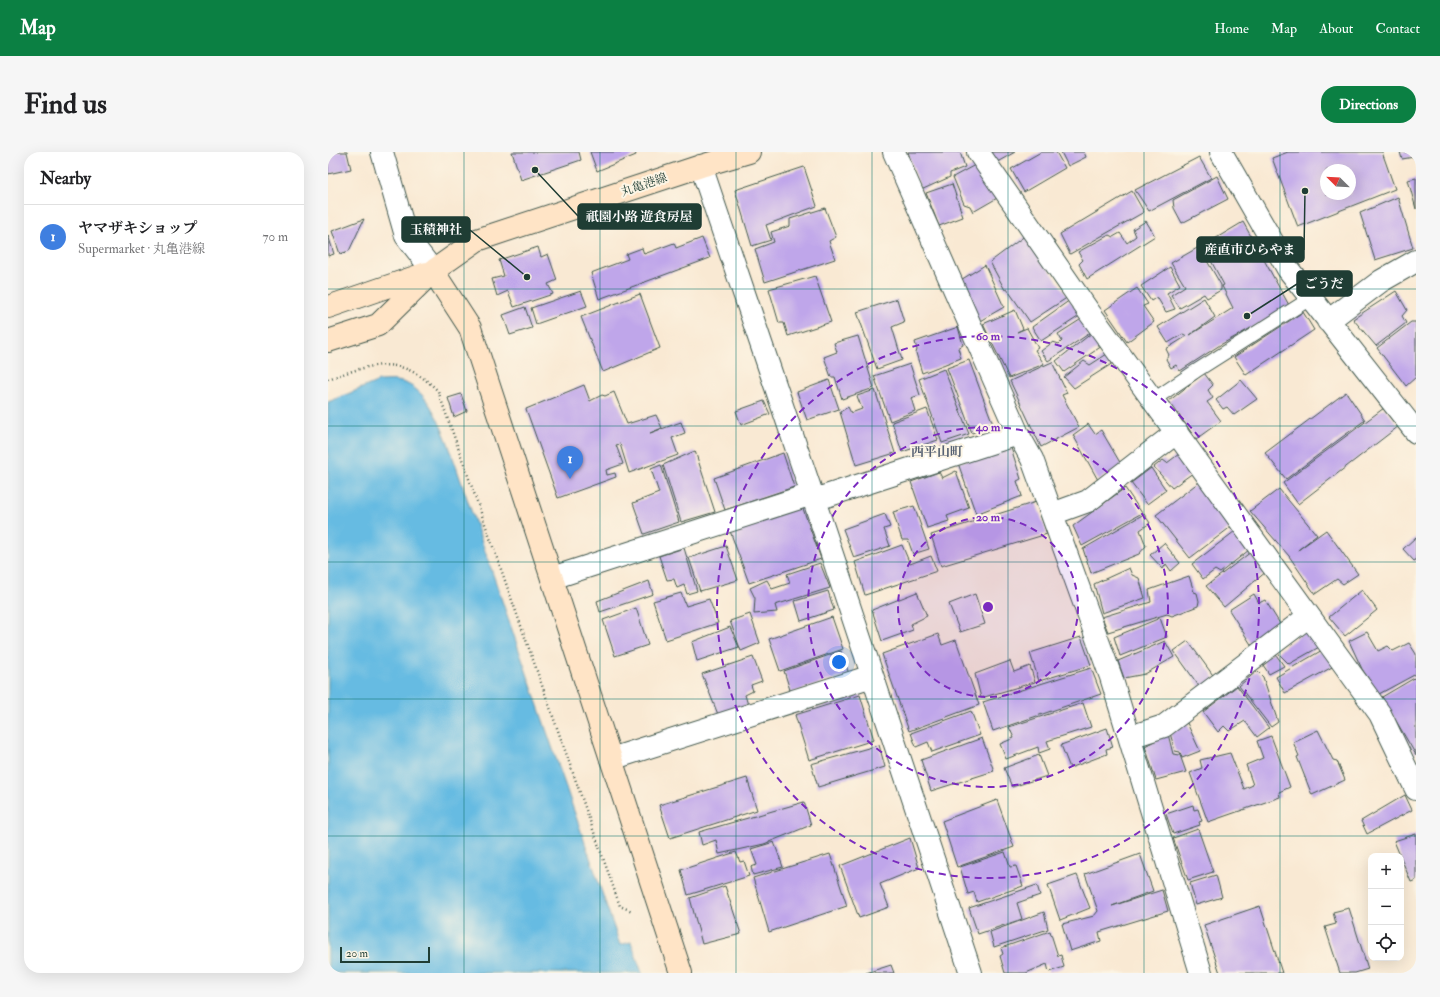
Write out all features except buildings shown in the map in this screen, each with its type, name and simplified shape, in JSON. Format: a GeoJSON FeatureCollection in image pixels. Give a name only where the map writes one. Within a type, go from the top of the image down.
{"type":"FeatureCollection","features":[{"type":"Feature","properties":{"kind":"street"},"geometry":{"type":"LineString","coordinates":[[382,152],[406,236],[433,271],[470,328],[681,973]]}},
{"type":"Feature","properties":{"kind":"street","name":"丸亀港線"},"geometry":{"type":"LineString","coordinates":[[328,341],[378,325],[433,271],[478,240],[701,166],[749,152]]}},
{"type":"Feature","properties":{"kind":"street"},"geometry":{"type":"LineString","coordinates":[[894,152],[1018,434],[1032,459],[1111,677],[1201,973]]}},
{"type":"Feature","properties":{"kind":"street"},"geometry":{"type":"LineString","coordinates":[[978,152],[1089,312],[1380,714],[1416,789]]}},
{"type":"Feature","properties":{"kind":"street"},"geometry":{"type":"LineString","coordinates":[[1221,152],[1288,268],[1416,432]]}},
{"type":"Feature","properties":{"kind":"street"},"geometry":{"type":"LineString","coordinates":[[701,166],[971,973]]}},
{"type":"Feature","properties":{"kind":"street"},"geometry":{"type":"LineString","coordinates":[[1328,321],[1381,281],[1416,261]]}},
{"type":"Feature","properties":{"kind":"street","name":"丸亀港線"},"geometry":{"type":"LineString","coordinates":[[328,307],[433,271]]}},
{"type":"Feature","properties":{"kind":"street"},"geometry":{"type":"LineString","coordinates":[[1052,514],[1088,501],[1177,432]]}},
{"type":"Feature","properties":{"kind":"street"},"geometry":{"type":"LineString","coordinates":[[552,578],[1018,434]]}},
{"type":"Feature","properties":{"kind":"street"},"geometry":{"type":"LineString","coordinates":[[1130,737],[1164,726],[1309,616]]}},
{"type":"Feature","properties":{"kind":"street"},"geometry":{"type":"LineString","coordinates":[[611,759],[872,676]]}},
{"type":"Feature","properties":{"kind":"lane"},"geometry":{"type":"LineString","coordinates":[[1153,400],[1310,298]]}},
{"type":"Feature","properties":{"kind":"path"},"geometry":{"type":"LineString","coordinates":[[328,380],[381,364],[406,368],[427,380],[438,391],[620,906],[639,914]]}},
{"type":"Feature","properties":{"kind":"water"},"geometry":{"type":"Polygon","coordinates":[[[379,381],[397,381],[416,389],[430,405],[440,424],[448,443],[620,945],[631,942],[642,973],[328,973],[328,402],[379,381]]]}},
{"type":"Feature","properties":{"kind":"place","name":"祇園小路 遊食房屋"},"geometry":{"type":"Point","coordinates":[535,170]}},
{"type":"Feature","properties":{"kind":"place","name":"産直市ひらやま"},"geometry":{"type":"Point","coordinates":[1305,191]}},
{"type":"Feature","properties":{"kind":"place","name":"玉積神社"},"geometry":{"type":"Point","coordinates":[527,277]}},
{"type":"Feature","properties":{"kind":"place","name":"ごうだ"},"geometry":{"type":"Point","coordinates":[1247,316]}},
{"type":"Feature","properties":{"kind":"place","name":"ヤマザキショップ"},"geometry":{"type":"Point","coordinates":[570,479]}},
{"type":"Feature","properties":{"kind":"district","name":"西平山町"},"geometry":{"type":"Point","coordinates":[937,452]}}]}
